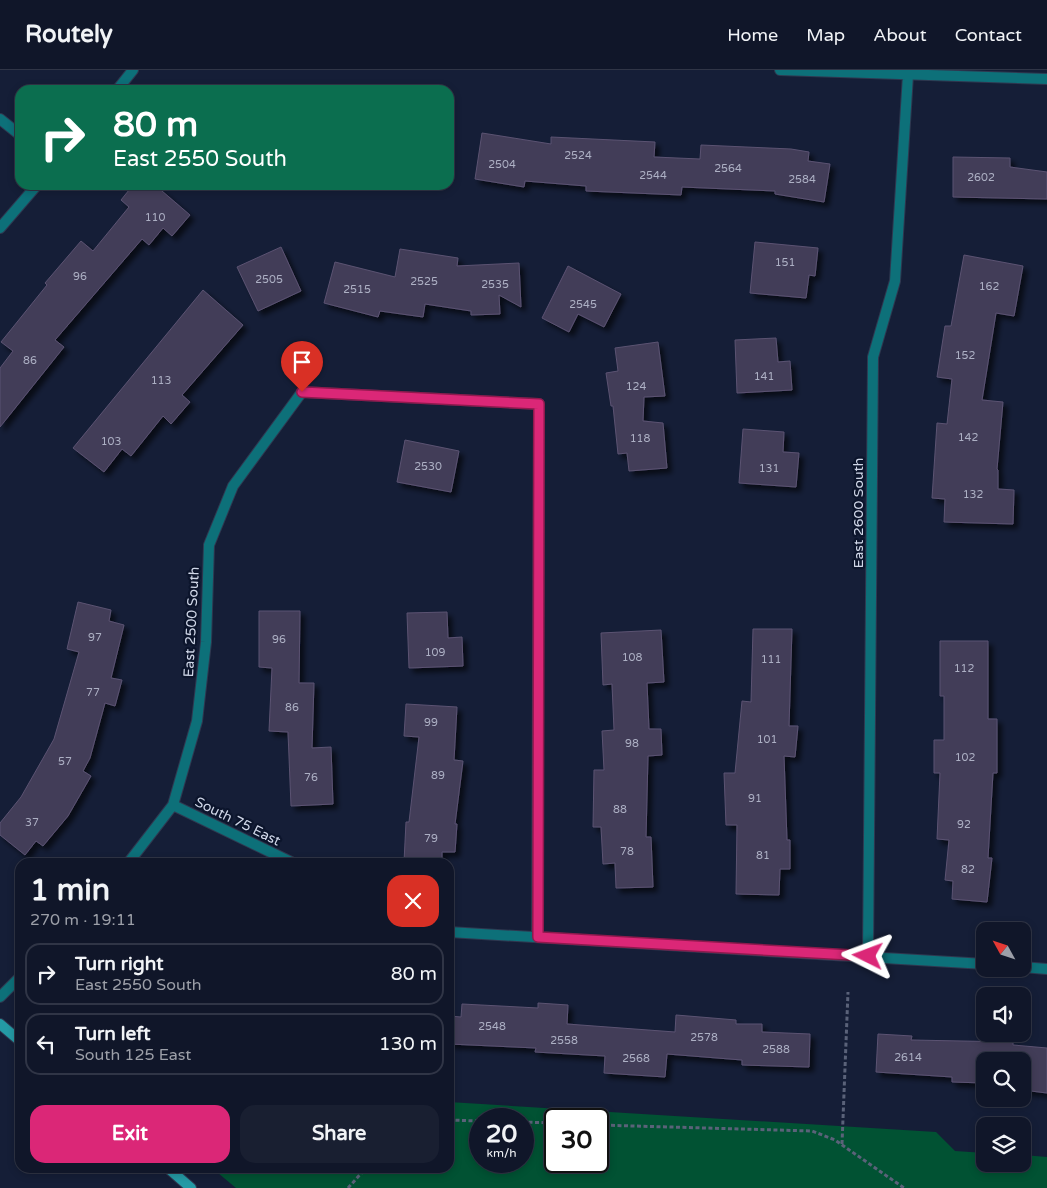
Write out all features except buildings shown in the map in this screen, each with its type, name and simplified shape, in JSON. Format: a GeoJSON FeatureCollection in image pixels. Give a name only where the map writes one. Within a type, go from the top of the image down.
{"type":"FeatureCollection","features":[{"type":"Feature","properties":{"kind":"street"},"geometry":{"type":"LineString","coordinates":[[121,85],[133,70]]}},
{"type":"Feature","properties":{"kind":"street"},"geometry":{"type":"LineString","coordinates":[[780,70],[1047,80]]}},
{"type":"Feature","properties":{"kind":"street","name":"East 2600 South"},"geometry":{"type":"LineString","coordinates":[[868,956],[873,357],[895,281],[908,75]]}},
{"type":"Feature","properties":{"kind":"street"},"geometry":{"type":"LineString","coordinates":[[0,119],[15,131]]}},
{"type":"Feature","properties":{"kind":"street"},"geometry":{"type":"LineString","coordinates":[[0,228],[33,190]]}},
{"type":"Feature","properties":{"kind":"street","name":"East 2500 South"},"geometry":{"type":"LineString","coordinates":[[132,858],[173,805],[197,721],[206,642],[209,545],[233,486],[302,392],[539,404],[538,937]]}},
{"type":"Feature","properties":{"kind":"street","name":"South 75 East"},"geometry":{"type":"LineString","coordinates":[[173,805],[283,858]]}},
{"type":"Feature","properties":{"kind":"street"},"geometry":{"type":"LineString","coordinates":[[454,932],[976,963]]}},
{"type":"Feature","properties":{"kind":"street"},"geometry":{"type":"LineString","coordinates":[[1031,968],[1047,969]]}},
{"type":"Feature","properties":{"kind":"street"},"geometry":{"type":"LineString","coordinates":[[0,997],[15,982]]}},
{"type":"Feature","properties":{"kind":"street"},"geometry":{"type":"LineString","coordinates":[[0,1024],[15,1037]]}},
{"type":"Feature","properties":{"kind":"street"},"geometry":{"type":"LineString","coordinates":[[174,1173],[191,1188]]}},
{"type":"Feature","properties":{"kind":"path"},"geometry":{"type":"LineString","coordinates":[[842,1145],[848,992]]}},
{"type":"Feature","properties":{"kind":"path"},"geometry":{"type":"LineString","coordinates":[[454,1120],[469,1121]]}},
{"type":"Feature","properties":{"kind":"path"},"geometry":{"type":"LineString","coordinates":[[609,1124],[812,1131],[842,1145],[904,1188]]}},
{"type":"Feature","properties":{"kind":"path"},"geometry":{"type":"LineString","coordinates":[[348,1188],[362,1173]]}},
{"type":"Feature","properties":{"kind":"green space"},"geometry":{"type":"Polygon","coordinates":[[[454,1102],[546,1108],[544,1108],[544,1173],[609,1173],[609,1112],[936,1132],[955,1151],[976,1152],[976,1172],[1031,1172],[1031,1156],[1047,1157],[1047,1188],[236,1188],[218,1173],[454,1173],[454,1102]]]}},
{"type":"Feature","properties":{"kind":"route"},"geometry":{"type":"LineString","coordinates":[[302,392],[539,404],[538,937],[868,956]]}}]}
